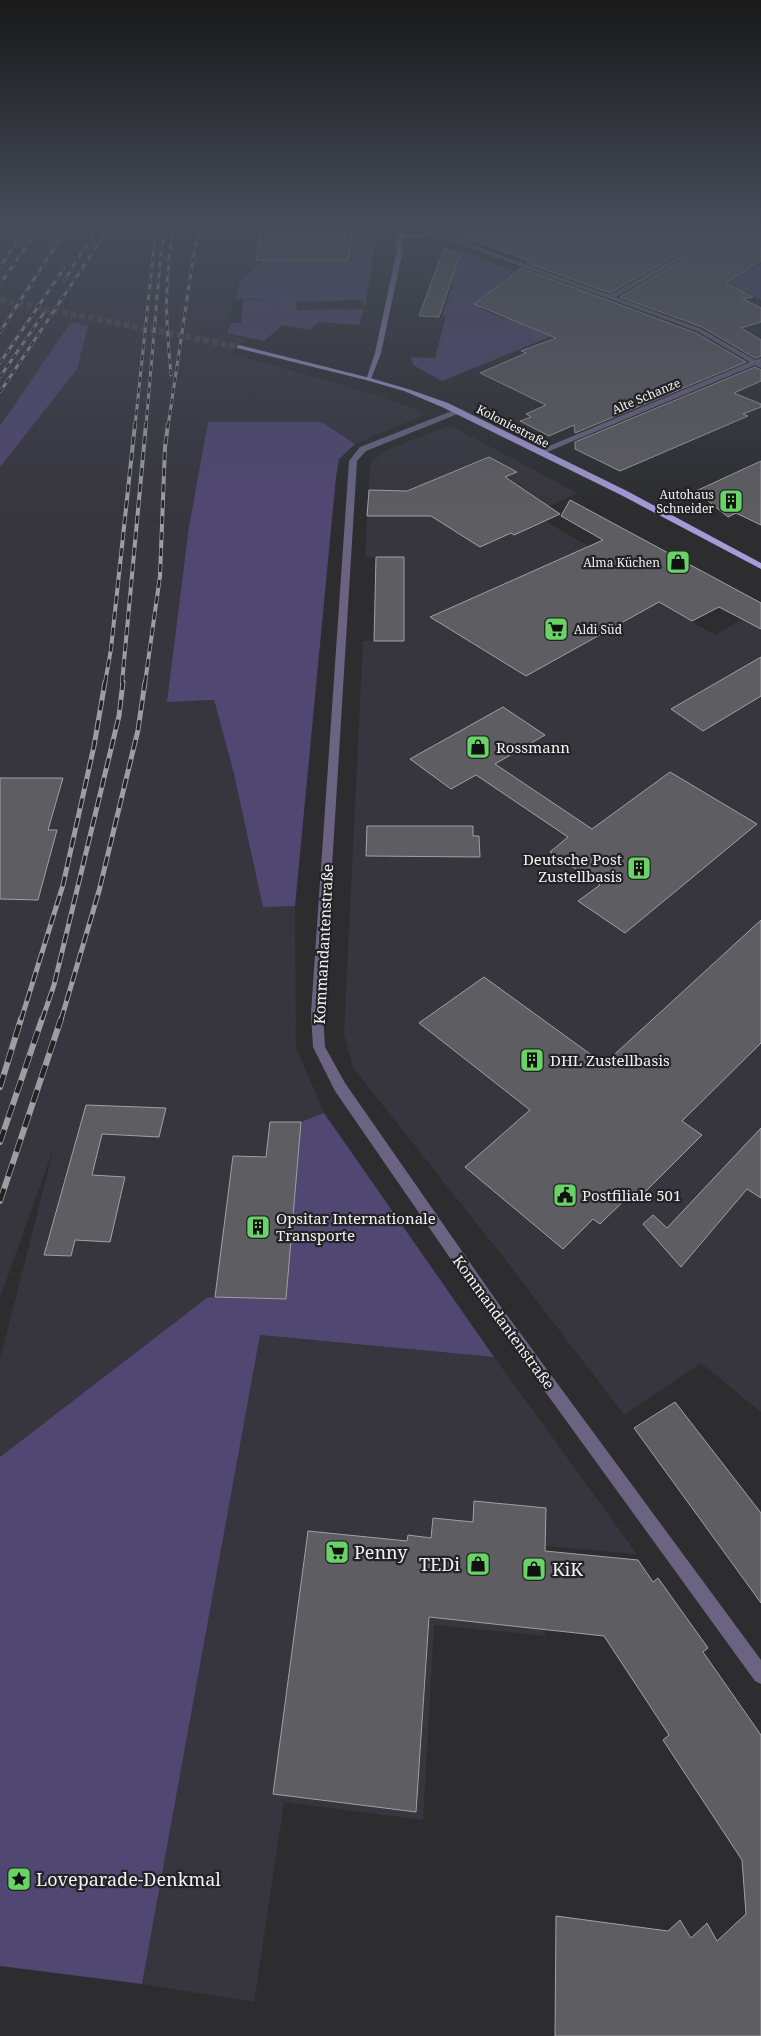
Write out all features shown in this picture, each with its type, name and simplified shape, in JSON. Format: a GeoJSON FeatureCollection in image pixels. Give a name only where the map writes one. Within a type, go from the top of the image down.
{"type":"FeatureCollection","features":[{"type":"Feature","properties":{"kind":"main road","name":"Koloniestraße"},"geometry":{"type":"LineString","coordinates":[[239,347],[406,390],[458,411],[641,502],[761,566]]}},
{"type":"Feature","properties":{"kind":"street"},"geometry":{"type":"LineString","coordinates":[[368,379],[378,353],[384,323]]}},
{"type":"Feature","properties":{"kind":"street"},"geometry":{"type":"LineString","coordinates":[[680,323],[699,330],[759,363]]}},
{"type":"Feature","properties":{"kind":"street","name":"Alte Schanze"},"geometry":{"type":"LineString","coordinates":[[540,453],[759,363]]}},
{"type":"Feature","properties":{"kind":"street","name":"Kommandantenstraße"},"geometry":{"type":"LineString","coordinates":[[458,411],[364,449],[353,461],[317,1013],[319,1047],[340,1087],[493,1308],[761,1675]]}},
{"type":"Feature","properties":{"kind":"shaded area"},"geometry":{"type":"Polygon","coordinates":[[[0,323],[228,323],[225,334],[248,339],[231,353],[383,397],[427,414],[355,444],[322,422],[168,702],[214,700],[234,774],[263,906],[295,906],[296,1047],[324,1113],[301,1123],[286,1299],[208,1297],[0,1457],[0,1359],[55,1144],[0,1298],[0,323]]]}},
{"type":"Feature","properties":{"kind":"shaded area"},"geometry":{"type":"Polygon","coordinates":[[[70,323],[88,326],[77,369],[0,467],[0,426],[70,323]]]}},
{"type":"Feature","properties":{"kind":"shaded area"},"geometry":{"type":"Polygon","coordinates":[[[230,323],[317,323],[310,330],[282,325],[264,341],[227,333],[230,323]]]}},
{"type":"Feature","properties":{"kind":"shaded area"},"geometry":{"type":"Polygon","coordinates":[[[332,323],[360,323],[359,325],[332,323]]]}},
{"type":"Feature","properties":{"kind":"shaded area"},"geometry":{"type":"Polygon","coordinates":[[[444,323],[584,323],[442,381],[413,365],[411,357],[435,358],[444,323]]]}},
{"type":"Feature","properties":{"kind":"shaded area"},"geometry":{"type":"Polygon","coordinates":[[[208,422],[322,422],[355,444],[339,459],[336,477],[295,906],[263,907],[234,774],[214,700],[167,702],[189,527],[208,422]]]}},
{"type":"Feature","properties":{"kind":"shaded area"},"geometry":{"type":"Polygon","coordinates":[[[446,427],[453,427],[577,493],[532,514],[599,552],[584,560],[715,635],[742,619],[761,629],[761,1412],[701,1363],[624,1415],[509,1264],[353,1068],[344,1034],[363,641],[404,641],[404,558],[365,557],[370,467],[372,461],[384,451],[446,427]]]}},
{"type":"Feature","properties":{"kind":"shaded area"},"geometry":{"type":"Polygon","coordinates":[[[324,1113],[494,1357],[260,1335],[142,1984],[0,1966],[0,1457],[208,1297],[286,1299],[301,1122],[324,1113]]]}},
{"type":"Feature","properties":{"kind":"shaded area"},"geometry":{"type":"Polygon","coordinates":[[[260,1335],[494,1357],[637,1554],[546,1546],[545,1636],[434,1625],[423,1820],[284,1802],[254,2002],[142,1984],[260,1335]]]}},
{"type":"Feature","properties":{"kind":"building"},"geometry":{"type":"Polygon","coordinates":[[[520,323],[669,323],[696,333],[746,362],[575,433],[574,425],[549,436],[520,421],[531,417],[526,414],[546,405],[480,373],[526,353],[521,351],[556,338],[520,323]]]}},
{"type":"Feature","properties":{"kind":"building"},"geometry":{"type":"Polygon","coordinates":[[[691,323],[758,323],[741,328],[761,340],[761,356],[755,358],[702,327],[691,323]]]}},
{"type":"Feature","properties":{"kind":"building"},"geometry":{"type":"Polygon","coordinates":[[[755,367],[761,370],[761,381],[734,393],[761,404],[761,407],[743,414],[748,416],[620,471],[575,449],[575,442],[755,367]]]}},
{"type":"Feature","properties":{"kind":"building"},"geometry":{"type":"Polygon","coordinates":[[[489,457],[517,472],[505,477],[560,514],[514,535],[511,533],[480,547],[431,516],[367,516],[369,490],[407,491],[489,457]]]}},
{"type":"Feature","properties":{"kind":"building"},"geometry":{"type":"Polygon","coordinates":[[[761,461],[761,525],[736,513],[728,517],[696,491],[761,461]]]}},
{"type":"Feature","properties":{"kind":"building"},"geometry":{"type":"Polygon","coordinates":[[[570,500],[761,603],[761,629],[719,607],[692,621],[659,602],[526,676],[430,617],[603,540],[561,516],[570,500]]]}},
{"type":"Feature","properties":{"kind":"building"},"geometry":{"type":"Polygon","coordinates":[[[376,557],[404,557],[404,641],[374,641],[376,557]]]}},
{"type":"Feature","properties":{"kind":"building"},"geometry":{"type":"Polygon","coordinates":[[[761,657],[761,696],[703,731],[671,709],[761,657]]]}},
{"type":"Feature","properties":{"kind":"building","name":"Deutsche Post Zustellbasis"},"geometry":{"type":"Polygon","coordinates":[[[503,707],[545,735],[495,764],[592,829],[670,772],[757,824],[625,933],[578,901],[600,885],[550,852],[568,837],[476,775],[451,789],[410,759],[503,707]]]}},
{"type":"Feature","properties":{"kind":"building"},"geometry":{"type":"Polygon","coordinates":[[[0,778],[63,778],[48,830],[57,830],[38,900],[0,899],[0,778]]]}},
{"type":"Feature","properties":{"kind":"building"},"geometry":{"type":"Polygon","coordinates":[[[367,826],[473,826],[473,836],[479,836],[480,857],[366,856],[367,826]]]}},
{"type":"Feature","properties":{"kind":"building","name":"DHL Zustellbasis"},"geometry":{"type":"Polygon","coordinates":[[[761,920],[761,1043],[682,1121],[702,1135],[641,1196],[634,1191],[600,1224],[593,1219],[563,1249],[465,1167],[530,1110],[419,1023],[484,977],[604,1064],[761,920]]]}},
{"type":"Feature","properties":{"kind":"building"},"geometry":{"type":"Polygon","coordinates":[[[86,1105],[166,1108],[159,1137],[102,1134],[92,1175],[125,1177],[110,1242],[75,1240],[71,1256],[44,1255],[86,1105]]]}},
{"type":"Feature","properties":{"kind":"building","name":"Opsitar Internationale Transporte"},"geometry":{"type":"Polygon","coordinates":[[[270,1122],[301,1122],[286,1299],[215,1297],[233,1156],[266,1157],[270,1122]]]}},
{"type":"Feature","properties":{"kind":"building"},"geometry":{"type":"Polygon","coordinates":[[[761,1128],[761,1198],[747,1189],[681,1267],[643,1224],[653,1215],[667,1228],[761,1128]]]}},
{"type":"Feature","properties":{"kind":"building"},"geometry":{"type":"Polygon","coordinates":[[[675,1402],[761,1513],[761,1603],[634,1428],[675,1402]]]}},
{"type":"Feature","properties":{"kind":"building"},"geometry":{"type":"Polygon","coordinates":[[[474,1501],[546,1508],[545,1551],[638,1560],[653,1582],[658,1578],[708,1648],[703,1652],[761,1735],[761,2036],[555,2036],[556,1916],[668,1931],[680,1920],[691,1938],[707,1923],[717,1941],[746,1914],[742,1860],[663,1740],[669,1735],[604,1636],[429,1617],[416,1812],[273,1794],[308,1531],[407,1541],[408,1535],[431,1538],[433,1518],[473,1522],[474,1501]]]}},
{"type":"Feature","properties":{"kind":"tunnel"},"geometry":{"type":"LineString","coordinates":[[117,323],[239,347]]}},
{"type":"Feature","properties":{"kind":"railway"},"geometry":{"type":"LineString","coordinates":[[0,332],[6,323]]}},
{"type":"Feature","properties":{"kind":"railway"},"geometry":{"type":"LineString","coordinates":[[0,363],[27,323]]}},
{"type":"Feature","properties":{"kind":"railway"},"geometry":{"type":"LineString","coordinates":[[0,377],[37,323]]}},
{"type":"Feature","properties":{"kind":"railway"},"geometry":{"type":"LineString","coordinates":[[0,392],[46,323]]}},
{"type":"Feature","properties":{"kind":"railway"},"geometry":{"type":"LineString","coordinates":[[135,426],[146,323]]}},
{"type":"Feature","properties":{"kind":"railway"},"geometry":{"type":"LineString","coordinates":[[146,426],[155,323]]}},
{"type":"Feature","properties":{"kind":"railway"},"geometry":{"type":"LineString","coordinates":[[168,323],[171,375]]}},
{"type":"Feature","properties":{"kind":"railway"},"geometry":{"type":"LineString","coordinates":[[168,426],[183,323]]}},
{"type":"Feature","properties":{"kind":"railway"},"geometry":{"type":"LineString","coordinates":[[105,683],[111,649],[135,424]]}},
{"type":"Feature","properties":{"kind":"railway"},"geometry":{"type":"LineString","coordinates":[[122,683],[146,424]]}},
{"type":"Feature","properties":{"kind":"railway"},"geometry":{"type":"LineString","coordinates":[[145,683],[160,576],[165,447],[168,424]]}},
{"type":"Feature","properties":{"kind":"railway"},"geometry":{"type":"LineString","coordinates":[[21,1020],[63,885],[94,746],[105,682]]}},
{"type":"Feature","properties":{"kind":"railway"},"geometry":{"type":"LineString","coordinates":[[42,1020],[54,985],[119,716],[123,682]]}},
{"type":"Feature","properties":{"kind":"railway"},"geometry":{"type":"LineString","coordinates":[[61,1020],[99,891],[138,730],[145,682]]}},
{"type":"Feature","properties":{"kind":"railway"},"geometry":{"type":"LineString","coordinates":[[0,1087],[21,1019]]}},
{"type":"Feature","properties":{"kind":"railway"},"geometry":{"type":"LineString","coordinates":[[0,1142],[42,1019]]}},
{"type":"Feature","properties":{"kind":"railway"},"geometry":{"type":"LineString","coordinates":[[0,1201],[61,1019]]}},
{"type":"Feature","properties":{"kind":"place","name":"Autohaus Schneider"},"geometry":{"type":"Point","coordinates":[731,501]}},
{"type":"Feature","properties":{"kind":"place","name":"Alma Küchen"},"geometry":{"type":"Point","coordinates":[678,562]}},
{"type":"Feature","properties":{"kind":"place","name":"Aldi Süd"},"geometry":{"type":"Point","coordinates":[556,629]}},
{"type":"Feature","properties":{"kind":"place","name":"Rossmann"},"geometry":{"type":"Point","coordinates":[478,747]}},
{"type":"Feature","properties":{"kind":"place","name":"Deutsche Post Zustellbasis"},"geometry":{"type":"Point","coordinates":[639,868]}},
{"type":"Feature","properties":{"kind":"place","name":"DHL Zustellbasis"},"geometry":{"type":"Point","coordinates":[532,1060]}},
{"type":"Feature","properties":{"kind":"place","name":"Postfiliale 501"},"geometry":{"type":"Point","coordinates":[565,1195]}},
{"type":"Feature","properties":{"kind":"place","name":"Opsitar Internationale Transporte"},"geometry":{"type":"Point","coordinates":[258,1227]}},
{"type":"Feature","properties":{"kind":"place","name":"Penny"},"geometry":{"type":"Point","coordinates":[337,1552]}},
{"type":"Feature","properties":{"kind":"place","name":"TEDi"},"geometry":{"type":"Point","coordinates":[478,1564]}},
{"type":"Feature","properties":{"kind":"place","name":"KiK"},"geometry":{"type":"Point","coordinates":[534,1569]}},
{"type":"Feature","properties":{"kind":"place","name":"Loveparade-Denkmal"},"geometry":{"type":"Point","coordinates":[19,1879]}}]}
